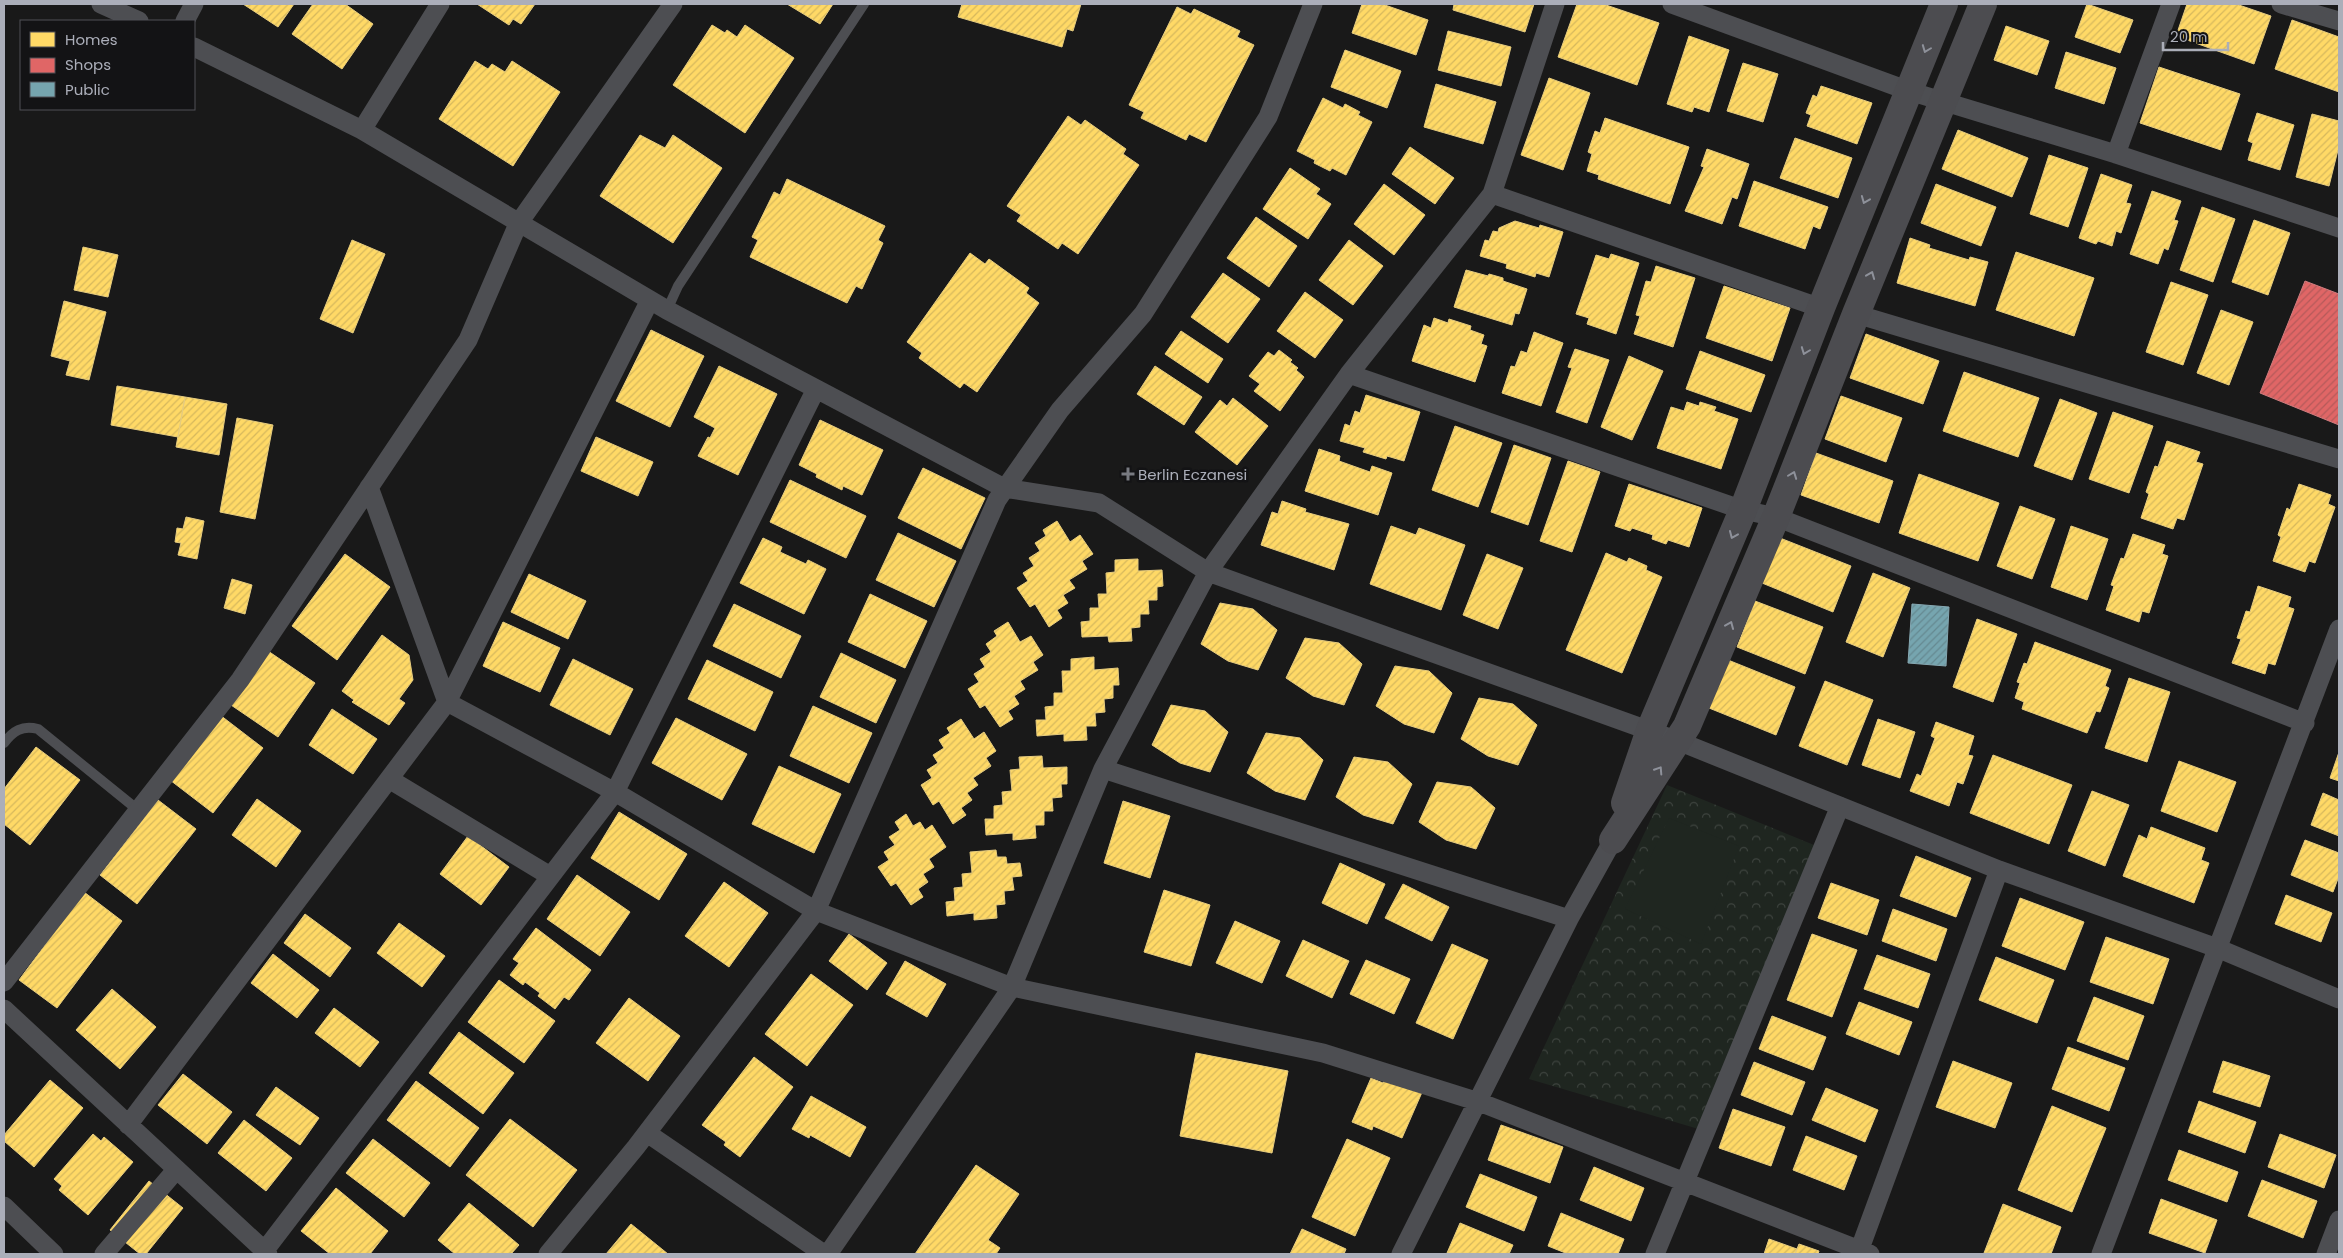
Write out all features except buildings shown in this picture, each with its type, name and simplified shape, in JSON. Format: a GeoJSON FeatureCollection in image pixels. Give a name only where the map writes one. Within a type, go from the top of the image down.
{"type":"FeatureCollection","features":[{"type":"Feature","properties":{"kind":"street"},"geometry":{"type":"LineString","coordinates":[[101,4],[137,20]]}},
{"type":"Feature","properties":{"kind":"street"},"geometry":{"type":"LineString","coordinates":[[362,130],[440,4]]}},
{"type":"Feature","properties":{"kind":"street"},"geometry":{"type":"LineString","coordinates":[[4,982],[240,680],[468,340],[518,224],[673,4]]}},
{"type":"Feature","properties":{"kind":"street"},"geometry":{"type":"LineString","coordinates":[[548,1254],[646,1133],[816,911],[996,500],[1060,410],[1144,314],[1268,117],[1313,4]]}},
{"type":"Feature","properties":{"kind":"street"},"geometry":{"type":"LineString","coordinates":[[646,1133],[826,1254],[1012,986],[1103,769],[1208,572],[1349,374],[1492,194],[1554,4]]}},
{"type":"Feature","properties":{"kind":"street"},"geometry":{"type":"LineString","coordinates":[[1672,4],[1909,91],[2116,154],[2339,228]]}},
{"type":"Feature","properties":{"kind":"street"},"geometry":{"type":"LineString","coordinates":[[1613,840],[1650,730],[1743,510],[1821,308],[1944,4]]}},
{"type":"Feature","properties":{"kind":"street"},"geometry":{"type":"LineString","coordinates":[[1401,1254],[1569,920],[1613,840],[1687,726],[1776,517],[1856,314],[1983,4]]}},
{"type":"Feature","properties":{"kind":"street"},"geometry":{"type":"LineString","coordinates":[[2116,154],[2171,4]]}},
{"type":"Feature","properties":{"kind":"street"},"geometry":{"type":"LineString","coordinates":[[2281,4],[2339,21]]}},
{"type":"Feature","properties":{"kind":"street"},"geometry":{"type":"LineString","coordinates":[[195,47],[362,130],[518,224],[667,310],[1004,488],[1099,503],[1208,572],[1650,730],[1999,870],[2217,948],[2339,999]]}},
{"type":"Feature","properties":{"kind":"street"},"geometry":{"type":"LineString","coordinates":[[1492,194],[1821,308]]}},
{"type":"Feature","properties":{"kind":"street"},"geometry":{"type":"LineString","coordinates":[[128,1125],[447,702],[650,300]]}},
{"type":"Feature","properties":{"kind":"street"},"geometry":{"type":"LineString","coordinates":[[1856,314],[2339,459]]}},
{"type":"Feature","properties":{"kind":"street"},"geometry":{"type":"LineString","coordinates":[[1349,374],[1743,510],[1776,517],[2305,723]]}},
{"type":"Feature","properties":{"kind":"street"},"geometry":{"type":"LineString","coordinates":[[4,1008],[265,1253],[615,792],[816,389]]}},
{"type":"Feature","properties":{"kind":"street"},"geometry":{"type":"LineString","coordinates":[[370,487],[447,702],[615,792],[816,911],[1012,986],[1323,1053],[1479,1102],[1863,1253],[1999,870]]}},
{"type":"Feature","properties":{"kind":"street"},"geometry":{"type":"LineString","coordinates":[[2101,1254],[2305,723],[2339,629]]}},
{"type":"Feature","properties":{"kind":"street"},"geometry":{"type":"LineString","coordinates":[[1103,769],[1569,920]]}},
{"type":"Feature","properties":{"kind":"street"},"geometry":{"type":"LineString","coordinates":[[389,779],[550,876]]}},
{"type":"Feature","properties":{"kind":"street"},"geometry":{"type":"LineString","coordinates":[[1655,1254],[1840,806]]}},
{"type":"Feature","properties":{"kind":"street"},"geometry":{"type":"LineString","coordinates":[[104,1254],[176,1170]]}},
{"type":"Feature","properties":{"kind":"street"},"geometry":{"type":"LineString","coordinates":[[4,1206],[54,1254]]}},
{"type":"Feature","properties":{"kind":"street"},"geometry":{"type":"LineString","coordinates":[[2326,1254],[2339,1220]]}},
{"type":"Feature","properties":{"kind":"lane"},"geometry":{"type":"LineString","coordinates":[[667,310],[678,286],[864,4]]}},
{"type":"Feature","properties":{"kind":"lane"},"geometry":{"type":"LineString","coordinates":[[4,743],[18,729],[31,727],[38,729],[138,810]]}},
{"type":"Feature","properties":{"kind":"green space"},"geometry":{"type":"Polygon","coordinates":[[[1667,785],[1814,845],[1702,1130],[1529,1079],[1667,785]]]}},
{"type":"Feature","properties":{"kind":"green space"},"geometry":{"type":"Polygon","coordinates":[[[1669,818],[1739,846],[1701,944],[1625,909],[1669,818]]]}},
{"type":"Feature","properties":{"kind":"place","name":"Berlin Eczanesi"},"geometry":{"type":"Point","coordinates":[1128,474]}}]}
